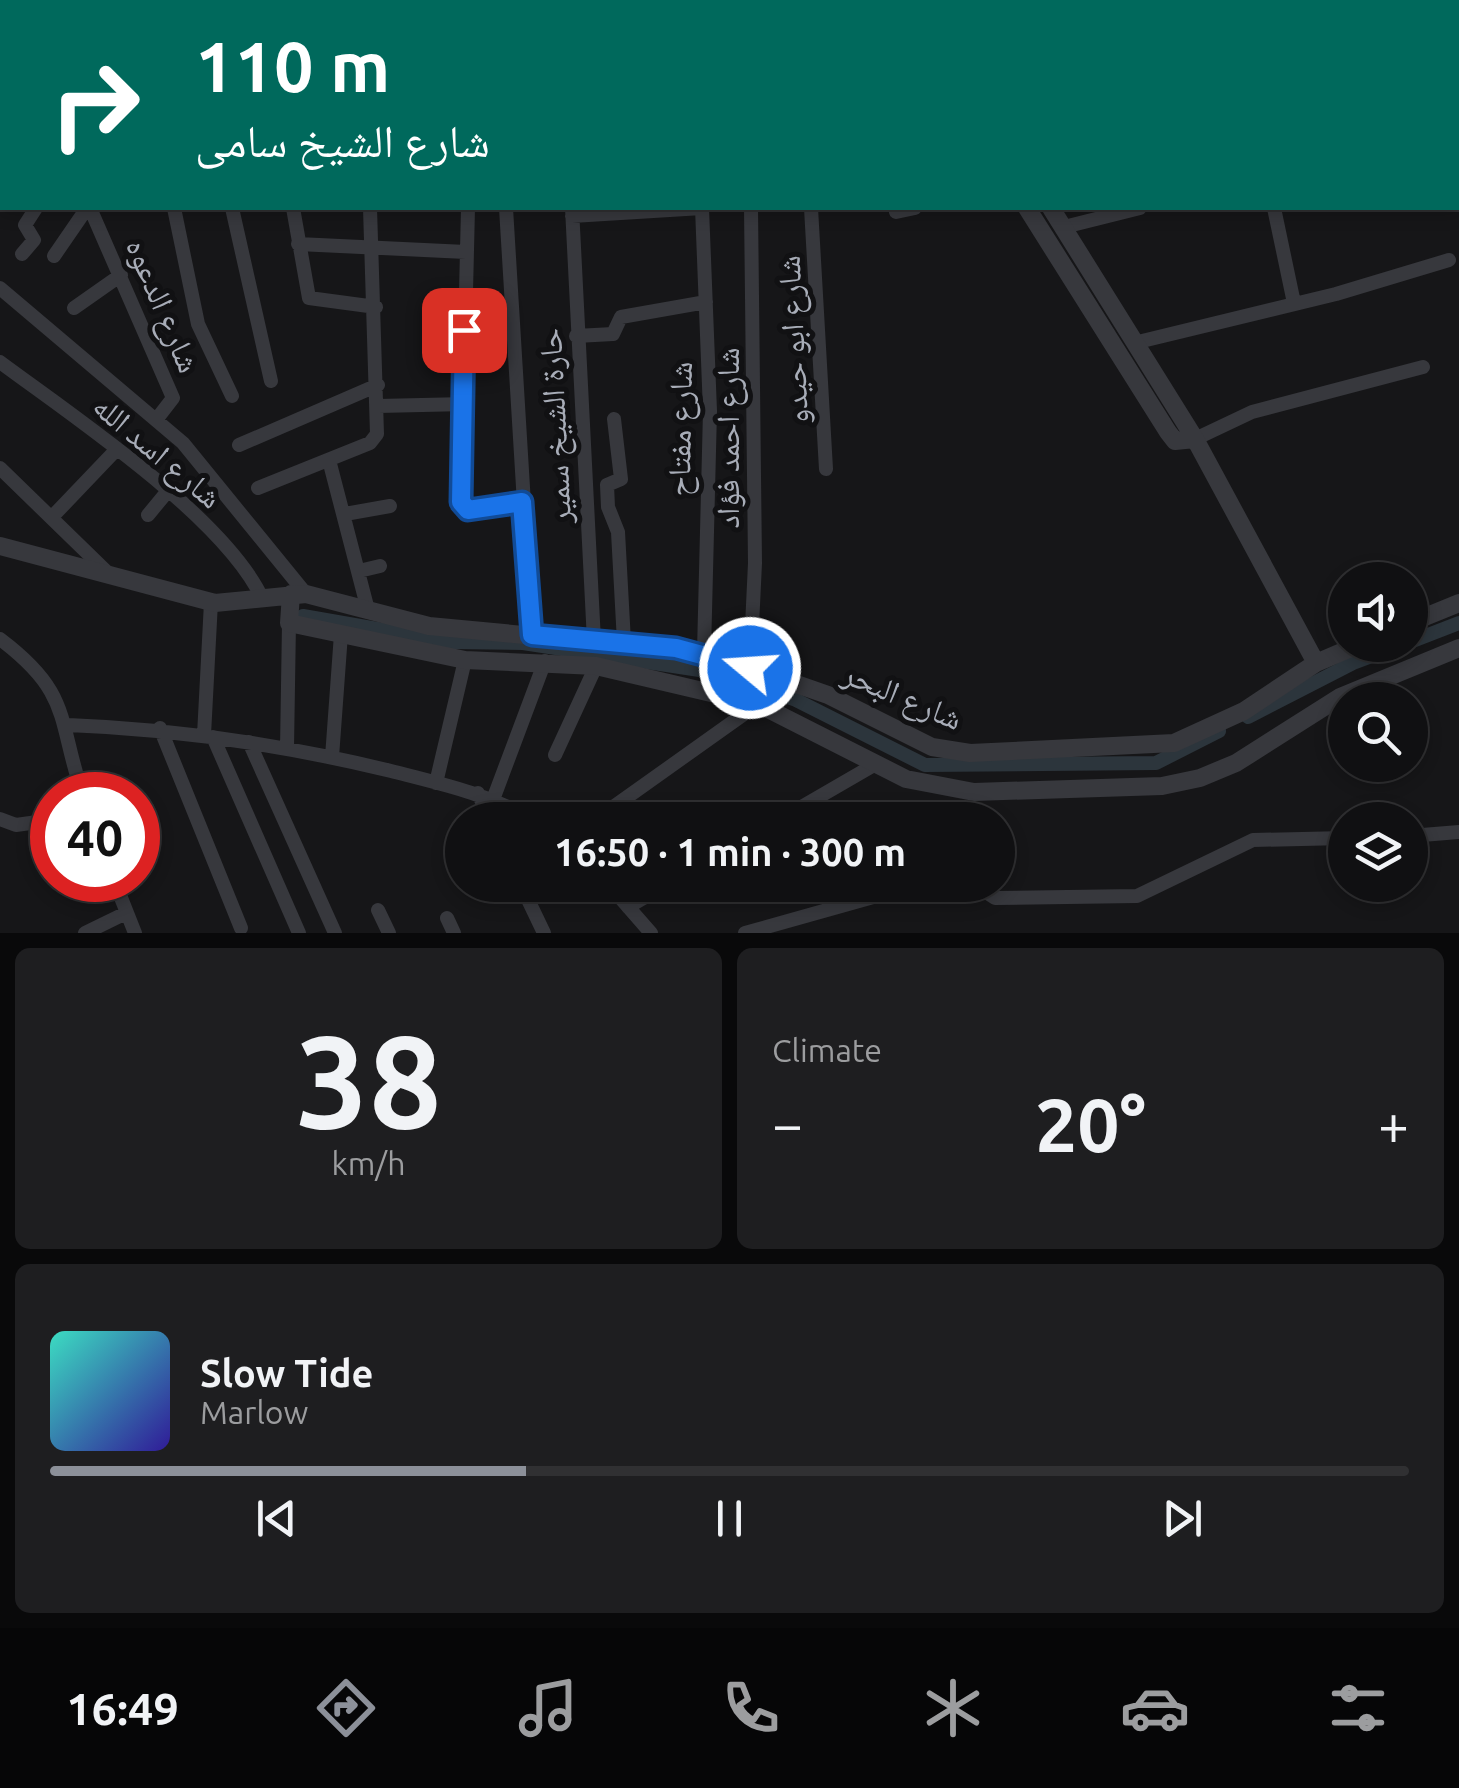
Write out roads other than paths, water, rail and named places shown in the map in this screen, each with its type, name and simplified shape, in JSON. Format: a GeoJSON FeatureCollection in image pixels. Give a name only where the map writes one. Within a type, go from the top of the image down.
{"type":"FeatureCollection","features":[{"type":"Feature","properties":{"kind":"street"},"geometry":{"type":"LineString","coordinates":[[22,254],[34,240],[25,225],[35,210]]}},
{"type":"Feature","properties":{"kind":"street"},"geometry":{"type":"LineString","coordinates":[[54,256],[87,210]]}},
{"type":"Feature","properties":{"kind":"street","name":"شارع الدعوه"},"geometry":{"type":"LineString","coordinates":[[89,210],[174,398],[156,420]]}},
{"type":"Feature","properties":{"kind":"street"},"geometry":{"type":"LineString","coordinates":[[174,210],[198,324],[232,396]]}},
{"type":"Feature","properties":{"kind":"street"},"geometry":{"type":"LineString","coordinates":[[232,210],[271,381]]}},
{"type":"Feature","properties":{"kind":"street"},"geometry":{"type":"LineString","coordinates":[[293,210],[309,298],[376,307]]}},
{"type":"Feature","properties":{"kind":"street"},"geometry":{"type":"LineString","coordinates":[[258,488],[375,439],[378,385],[375,249],[370,210]]}},
{"type":"Feature","properties":{"kind":"street"},"geometry":{"type":"LineString","coordinates":[[468,210],[462,506],[468,510],[522,502]]}},
{"type":"Feature","properties":{"kind":"street"},"geometry":{"type":"LineString","coordinates":[[506,210],[532,635]]}},
{"type":"Feature","properties":{"kind":"street"},"geometry":{"type":"LineString","coordinates":[[572,212],[637,210]]}},
{"type":"Feature","properties":{"kind":"street","name":"شارع مفتاح"},"geometry":{"type":"LineString","coordinates":[[702,210],[710,411],[704,652]]}},
{"type":"Feature","properties":{"kind":"street","name":"شارع احمد فؤاد"},"geometry":{"type":"LineString","coordinates":[[750,668],[756,562],[751,210]]}},
{"type":"Feature","properties":{"kind":"street","name":"شارع ابو حيدو"},"geometry":{"type":"LineString","coordinates":[[811,210],[826,469]]}},
{"type":"Feature","properties":{"kind":"street"},"geometry":{"type":"LineString","coordinates":[[896,212],[905,210]]}},
{"type":"Feature","properties":{"kind":"street"},"geometry":{"type":"LineString","coordinates":[[1029,210],[1168,432],[1181,442],[1252,412],[1423,367]]}},
{"type":"Feature","properties":{"kind":"street"},"geometry":{"type":"LineString","coordinates":[[1052,210],[1138,342],[1194,438],[1316,663]]}},
{"type":"Feature","properties":{"kind":"street"},"geometry":{"type":"LineString","coordinates":[[1064,227],[1132,210]]}},
{"type":"Feature","properties":{"kind":"street"},"geometry":{"type":"LineString","coordinates":[[1274,210],[1294,303]]}},
{"type":"Feature","properties":{"kind":"street","name":"حارة الشيخ سمير"},"geometry":{"type":"LineString","coordinates":[[572,212],[594,641]]}},
{"type":"Feature","properties":{"kind":"street"},"geometry":{"type":"LineString","coordinates":[[298,244],[466,252]]}},
{"type":"Feature","properties":{"kind":"street"},"geometry":{"type":"LineString","coordinates":[[1138,342],[1448,260]]}},
{"type":"Feature","properties":{"kind":"street"},"geometry":{"type":"LineString","coordinates":[[74,308],[121,274]]}},
{"type":"Feature","properties":{"kind":"street"},"geometry":{"type":"LineString","coordinates":[[0,288],[183,443],[298,594],[290,623],[286,748]]}},
{"type":"Feature","properties":{"kind":"street"},"geometry":{"type":"LineString","coordinates":[[576,336],[612,334],[621,317],[706,302]]}},
{"type":"Feature","properties":{"kind":"street","name":"شارع اسد الله"},"geometry":{"type":"LineString","coordinates":[[0,363],[167,492],[244,564],[263,600]]}},
{"type":"Feature","properties":{"kind":"street"},"geometry":{"type":"LineString","coordinates":[[239,445],[378,385]]}},
{"type":"Feature","properties":{"kind":"street"},"geometry":{"type":"LineString","coordinates":[[378,406],[466,404]]}},
{"type":"Feature","properties":{"kind":"street"},"geometry":{"type":"LineString","coordinates":[[614,419],[620,479],[607,484],[608,502],[618,532],[624,642]]}},
{"type":"Feature","properties":{"kind":"street"},"geometry":{"type":"LineString","coordinates":[[53,516],[116,450]]}},
{"type":"Feature","properties":{"kind":"street"},"geometry":{"type":"LineString","coordinates":[[330,460],[368,610]]}},
{"type":"Feature","properties":{"kind":"street"},"geometry":{"type":"LineString","coordinates":[[0,468],[111,576]]}},
{"type":"Feature","properties":{"kind":"street"},"geometry":{"type":"LineString","coordinates":[[148,515],[167,492]]}},
{"type":"Feature","properties":{"kind":"street"},"geometry":{"type":"LineString","coordinates":[[345,514],[390,506]]}},
{"type":"Feature","properties":{"kind":"street","name":"شارع البحر"},"geometry":{"type":"LineString","coordinates":[[0,546],[211,602],[298,594],[368,610],[465,660],[545,660],[596,666],[758,704],[874,765],[940,788],[974,792],[1162,786],[1236,764],[1340,697],[1459,648]]}},
{"type":"Feature","properties":{"kind":"street"},"geometry":{"type":"LineString","coordinates":[[359,571],[380,566]]}},
{"type":"Feature","properties":{"kind":"street"},"geometry":{"type":"LineString","coordinates":[[211,602],[209,736],[299,933]]}},
{"type":"Feature","properties":{"kind":"street"},"geometry":{"type":"LineString","coordinates":[[1428,616],[1459,603]]}},
{"type":"Feature","properties":{"kind":"street","name":"شارع البحر"},"geometry":{"type":"LineString","coordinates":[[290,623],[340,634],[426,639],[532,635],[704,652],[828,695],[932,747],[970,754],[1174,743],[1244,712],[1328,658]]}},
{"type":"Feature","properties":{"kind":"street"},"geometry":{"type":"LineString","coordinates":[[332,756],[340,634]]}},
{"type":"Feature","properties":{"kind":"street"},"geometry":{"type":"LineString","coordinates":[[0,640],[51,689],[68,725],[77,772]]}},
{"type":"Feature","properties":{"kind":"street"},"geometry":{"type":"LineString","coordinates":[[436,783],[465,660]]}},
{"type":"Feature","properties":{"kind":"street"},"geometry":{"type":"LineString","coordinates":[[494,798],[545,660]]}},
{"type":"Feature","properties":{"kind":"street"},"geometry":{"type":"LineString","coordinates":[[555,755],[596,666]]}},
{"type":"Feature","properties":{"kind":"street"},"geometry":{"type":"LineString","coordinates":[[621,802],[758,704]]}},
{"type":"Feature","properties":{"kind":"street"},"geometry":{"type":"LineString","coordinates":[[68,725],[160,728],[332,756],[501,802]]}},
{"type":"Feature","properties":{"kind":"street"},"geometry":{"type":"LineString","coordinates":[[160,728],[240,928]]}},
{"type":"Feature","properties":{"kind":"street"},"geometry":{"type":"LineString","coordinates":[[249,742],[335,933]]}},
{"type":"Feature","properties":{"kind":"street"},"geometry":{"type":"LineString","coordinates":[[810,802],[874,765]]}},
{"type":"Feature","properties":{"kind":"street"},"geometry":{"type":"LineString","coordinates":[[478,793],[482,802]]}},
{"type":"Feature","properties":{"kind":"street"},"geometry":{"type":"LineString","coordinates":[[0,819],[6,825],[30,822]]}},
{"type":"Feature","properties":{"kind":"street"},"geometry":{"type":"LineString","coordinates":[[1428,835],[1459,832]]}},
{"type":"Feature","properties":{"kind":"street"},"geometry":{"type":"LineString","coordinates":[[1015,898],[1116,899],[1156,890],[1253,840],[1328,838]]}},
{"type":"Feature","properties":{"kind":"street"},"geometry":{"type":"LineString","coordinates":[[122,902],[134,933]]}},
{"type":"Feature","properties":{"kind":"street"},"geometry":{"type":"LineString","coordinates":[[529,902],[544,933]]}},
{"type":"Feature","properties":{"kind":"street"},"geometry":{"type":"LineString","coordinates":[[624,902],[651,933]]}},
{"type":"Feature","properties":{"kind":"street"},"geometry":{"type":"LineString","coordinates":[[628,907],[637,902]]}},
{"type":"Feature","properties":{"kind":"street"},"geometry":{"type":"LineString","coordinates":[[745,933],[855,902]]}},
{"type":"Feature","properties":{"kind":"street"},"geometry":{"type":"LineString","coordinates":[[378,910],[389,933]]}},
{"type":"Feature","properties":{"kind":"street"},"geometry":{"type":"LineString","coordinates":[[85,933],[126,913]]}},
{"type":"Feature","properties":{"kind":"street"},"geometry":{"type":"LineString","coordinates":[[447,918],[454,933]]}},
{"type":"Feature","properties":{"kind":"waterway"},"geometry":{"type":"LineString","coordinates":[[303,616],[452,642],[523,643],[719,673],[796,700],[925,765],[1156,763],[1219,731]]}},
{"type":"Feature","properties":{"kind":"waterway"},"geometry":{"type":"LineString","coordinates":[[1428,635],[1459,623]]}},
{"type":"Feature","properties":{"kind":"waterway"},"geometry":{"type":"LineString","coordinates":[[1248,717],[1356,662]]}}]}
